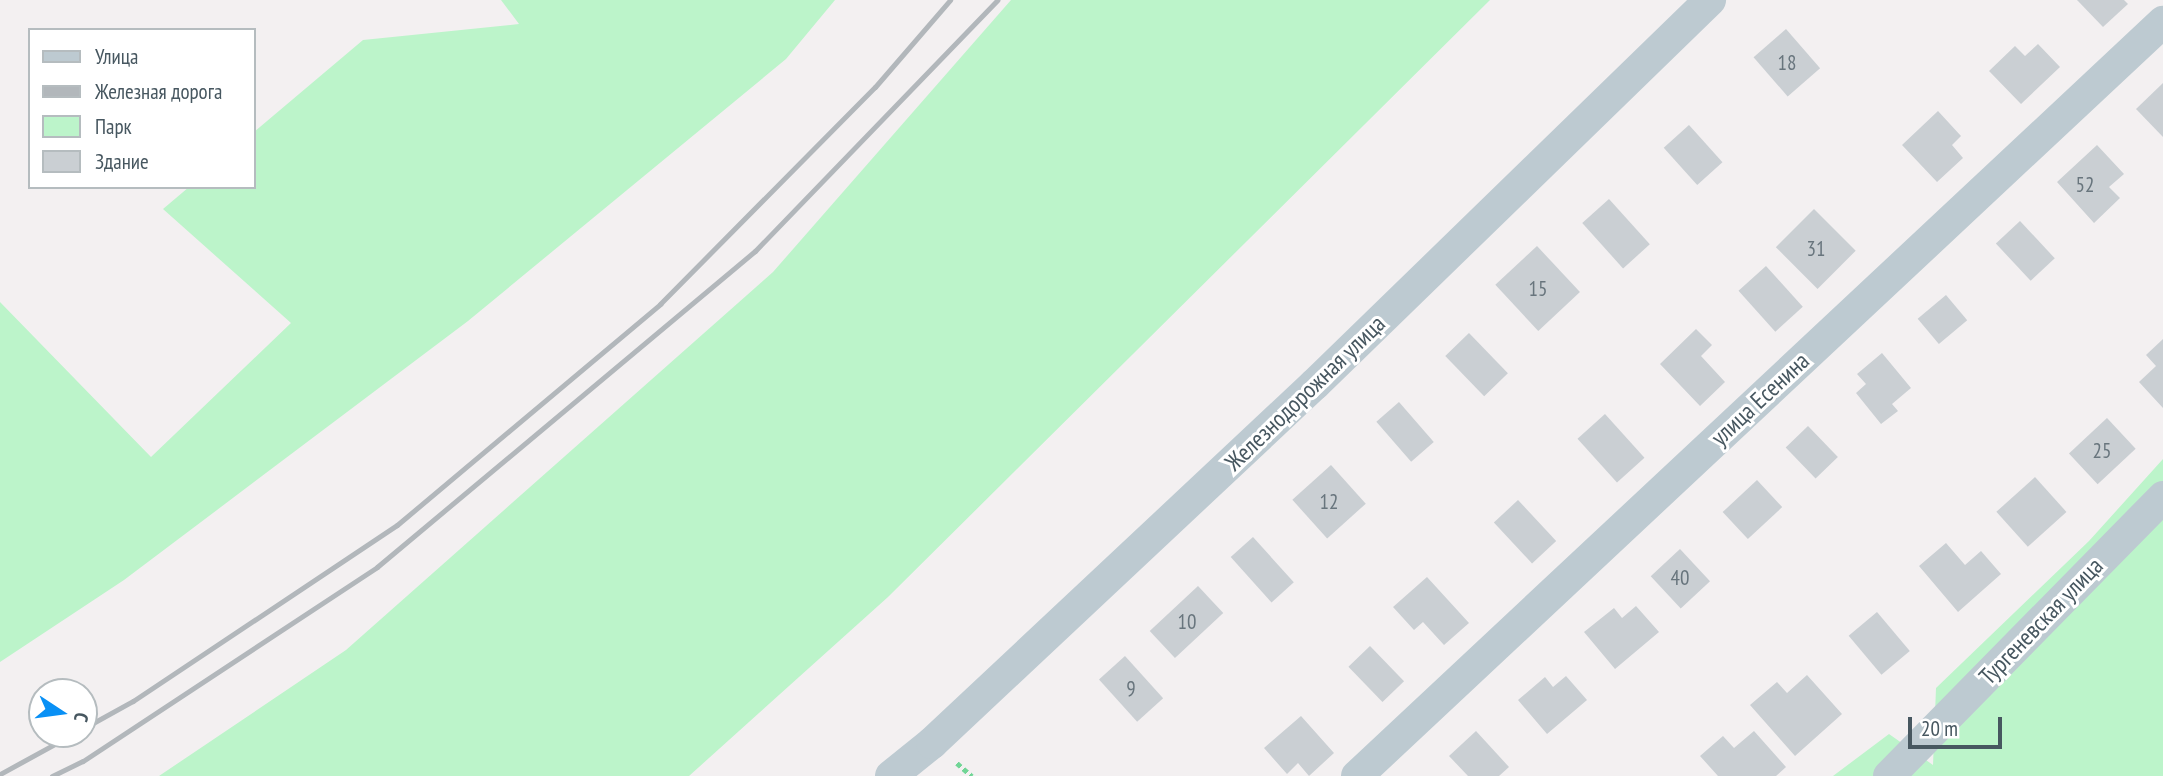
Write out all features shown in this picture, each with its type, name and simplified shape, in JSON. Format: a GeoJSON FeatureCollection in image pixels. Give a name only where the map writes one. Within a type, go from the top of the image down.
{"type":"FeatureCollection","features":[{"type":"Feature","properties":{"kind":"street","name":"Железнодорожная улица"},"geometry":{"type":"LineString","coordinates":[[891,776],[932,743],[1325,375],[1710,0]]}},
{"type":"Feature","properties":{"kind":"street","name":"улица Есенина"},"geometry":{"type":"LineString","coordinates":[[1357,776],[2163,22]]}},
{"type":"Feature","properties":{"kind":"street","name":"Тургеневская улица"},"geometry":{"type":"LineString","coordinates":[[1889,776],[2163,496]]}},
{"type":"Feature","properties":{"kind":"green space"},"geometry":{"type":"Polygon","coordinates":[[[501,0],[835,0],[786,59],[468,321],[124,580],[0,662],[0,302],[151,457],[291,323],[163,209],[187,189],[256,189],[256,130],[363,40],[519,24],[501,0]]]}},
{"type":"Feature","properties":{"kind":"green space"},"geometry":{"type":"Polygon","coordinates":[[[1011,0],[1490,0],[888,597],[689,776],[159,776],[346,650],[773,272],[1011,0]]]}},
{"type":"Feature","properties":{"kind":"green space"},"geometry":{"type":"Polygon","coordinates":[[[2163,459],[2163,776],[1833,776],[1889,734],[1933,765],[1936,688],[2089,541],[2163,459]]]}},
{"type":"Feature","properties":{"kind":"building"},"geometry":{"type":"Polygon","coordinates":[[[2077,0],[2124,0],[2128,4],[2103,27],[2077,0]]]}},
{"type":"Feature","properties":{"kind":"building"},"geometry":{"type":"Polygon","coordinates":[[[1786,29],[1820,68],[1788,96],[1754,57],[1786,29]]]}},
{"type":"Feature","properties":{"kind":"building"},"geometry":{"type":"Polygon","coordinates":[[[2038,44],[2060,67],[2021,104],[1989,71],[2015,46],[2025,56],[2038,44]]]}},
{"type":"Feature","properties":{"kind":"building"},"geometry":{"type":"Polygon","coordinates":[[[2163,83],[2163,137],[2136,109],[2163,83]]]}},
{"type":"Feature","properties":{"kind":"building"},"geometry":{"type":"Polygon","coordinates":[[[1938,111],[1961,136],[1952,145],[1963,158],[1937,182],[1902,145],[1938,111]]]}},
{"type":"Feature","properties":{"kind":"building"},"geometry":{"type":"Polygon","coordinates":[[[1689,125],[1722,162],[1697,185],[1664,148],[1689,125]]]}},
{"type":"Feature","properties":{"kind":"building"},"geometry":{"type":"Polygon","coordinates":[[[2097,145],[2124,174],[2109,187],[2120,198],[2094,223],[2057,182],[2097,145]]]}},
{"type":"Feature","properties":{"kind":"building"},"geometry":{"type":"Polygon","coordinates":[[[1609,199],[1650,244],[1623,268],[1582,223],[1609,199]]]}},
{"type":"Feature","properties":{"kind":"building"},"geometry":{"type":"Polygon","coordinates":[[[1814,209],[1856,251],[1818,289],[1776,247],[1814,209]]]}},
{"type":"Feature","properties":{"kind":"building"},"geometry":{"type":"Polygon","coordinates":[[[2020,221],[2055,258],[2031,281],[1996,244],[2020,221]]]}},
{"type":"Feature","properties":{"kind":"building"},"geometry":{"type":"Polygon","coordinates":[[[1537,246],[1580,292],[1538,331],[1495,285],[1537,246]]]}},
{"type":"Feature","properties":{"kind":"building"},"geometry":{"type":"Polygon","coordinates":[[[1766,266],[1803,307],[1775,332],[1739,291],[1766,266]]]}},
{"type":"Feature","properties":{"kind":"building"},"geometry":{"type":"Polygon","coordinates":[[[1946,295],[1967,320],[1939,344],[1918,319],[1946,295]]]}},
{"type":"Feature","properties":{"kind":"building"},"geometry":{"type":"Polygon","coordinates":[[[1696,329],[1712,345],[1701,356],[1725,382],[1700,406],[1660,364],[1696,329]]]}},
{"type":"Feature","properties":{"kind":"building"},"geometry":{"type":"Polygon","coordinates":[[[1469,333],[1508,373],[1484,396],[1445,356],[1469,333]]]}},
{"type":"Feature","properties":{"kind":"building"},"geometry":{"type":"Polygon","coordinates":[[[2163,339],[2163,408],[2139,382],[2156,366],[2146,355],[2163,339]]]}},
{"type":"Feature","properties":{"kind":"building"},"geometry":{"type":"Polygon","coordinates":[[[1882,353],[1911,388],[1892,404],[1898,411],[1881,424],[1856,393],[1866,384],[1857,374],[1882,353]]]}},
{"type":"Feature","properties":{"kind":"building"},"geometry":{"type":"Polygon","coordinates":[[[1399,402],[1434,442],[1411,462],[1376,422],[1399,402]]]}},
{"type":"Feature","properties":{"kind":"building"},"geometry":{"type":"Polygon","coordinates":[[[1605,414],[1644,458],[1617,483],[1578,439],[1605,414]]]}},
{"type":"Feature","properties":{"kind":"building"},"geometry":{"type":"Polygon","coordinates":[[[2107,418],[2136,449],[2098,484],[2069,453],[2107,418]]]}},
{"type":"Feature","properties":{"kind":"building"},"geometry":{"type":"Polygon","coordinates":[[[1808,426],[1838,457],[1816,478],[1786,448],[1808,426]]]}},
{"type":"Feature","properties":{"kind":"building"},"geometry":{"type":"Polygon","coordinates":[[[1331,465],[1366,504],[1327,538],[1292,500],[1331,465]]]}},
{"type":"Feature","properties":{"kind":"building"},"geometry":{"type":"Polygon","coordinates":[[[2035,477],[2066,512],[2028,547],[1996,512],[2035,477]]]}},
{"type":"Feature","properties":{"kind":"building"},"geometry":{"type":"Polygon","coordinates":[[[1757,480],[1782,507],[1748,539],[1723,512],[1757,480]]]}},
{"type":"Feature","properties":{"kind":"building"},"geometry":{"type":"Polygon","coordinates":[[[1518,500],[1556,541],[1532,563],[1494,523],[1518,500]]]}},
{"type":"Feature","properties":{"kind":"building"},"geometry":{"type":"Polygon","coordinates":[[[1253,537],[1294,582],[1272,602],[1231,557],[1253,537]]]}},
{"type":"Feature","properties":{"kind":"building"},"geometry":{"type":"Polygon","coordinates":[[[1946,543],[1965,565],[1981,551],[2001,574],[1958,612],[1919,566],[1946,543]]]}},
{"type":"Feature","properties":{"kind":"building"},"geometry":{"type":"Polygon","coordinates":[[[1680,549],[1710,581],[1681,608],[1651,576],[1680,549]]]}},
{"type":"Feature","properties":{"kind":"building"},"geometry":{"type":"Polygon","coordinates":[[[1427,577],[1469,623],[1444,645],[1423,622],[1414,630],[1393,607],[1427,577]]]}},
{"type":"Feature","properties":{"kind":"building"},"geometry":{"type":"Polygon","coordinates":[[[1198,586],[1223,613],[1175,658],[1150,631],[1198,586]]]}},
{"type":"Feature","properties":{"kind":"building"},"geometry":{"type":"Polygon","coordinates":[[[1636,606],[1659,632],[1615,669],[1584,632],[1614,608],[1622,618],[1636,606]]]}},
{"type":"Feature","properties":{"kind":"building"},"geometry":{"type":"Polygon","coordinates":[[[1877,612],[1910,651],[1881,675],[1849,636],[1877,612]]]}},
{"type":"Feature","properties":{"kind":"building"},"geometry":{"type":"Polygon","coordinates":[[[1370,646],[1404,681],[1382,702],[1348,667],[1370,646]]]}},
{"type":"Feature","properties":{"kind":"building"},"geometry":{"type":"Polygon","coordinates":[[[1125,656],[1163,698],[1137,722],[1099,679],[1125,656]]]}},
{"type":"Feature","properties":{"kind":"building"},"geometry":{"type":"Polygon","coordinates":[[[1807,675],[1842,714],[1795,756],[1750,705],[1777,682],[1787,693],[1807,675]]]}},
{"type":"Feature","properties":{"kind":"building"},"geometry":{"type":"Polygon","coordinates":[[[1566,676],[1587,700],[1547,734],[1518,700],[1545,677],[1553,687],[1566,676]]]}},
{"type":"Feature","properties":{"kind":"building"},"geometry":{"type":"Polygon","coordinates":[[[1301,716],[1334,753],[1309,776],[1298,763],[1287,774],[1264,748],[1301,716]]]}},
{"type":"Feature","properties":{"kind":"building"},"geometry":{"type":"Polygon","coordinates":[[[1476,731],[1509,767],[1499,776],[1468,776],[1449,756],[1476,731]]]}},
{"type":"Feature","properties":{"kind":"building"},"geometry":{"type":"Polygon","coordinates":[[[1754,731],[1786,767],[1776,776],[1718,776],[1700,756],[1723,736],[1734,748],[1754,731]]]}},
{"type":"Feature","properties":{"kind":"railway"},"geometry":{"type":"LineString","coordinates":[[98,720],[133,701],[397,525],[660,304],[875,87],[950,0]]}},
{"type":"Feature","properties":{"kind":"railway"},"geometry":{"type":"LineString","coordinates":[[52,776],[83,761],[377,567],[755,251],[997,0]]}},
{"type":"Feature","properties":{"kind":"railway"},"geometry":{"type":"LineString","coordinates":[[0,774],[47,748]]}}]}
